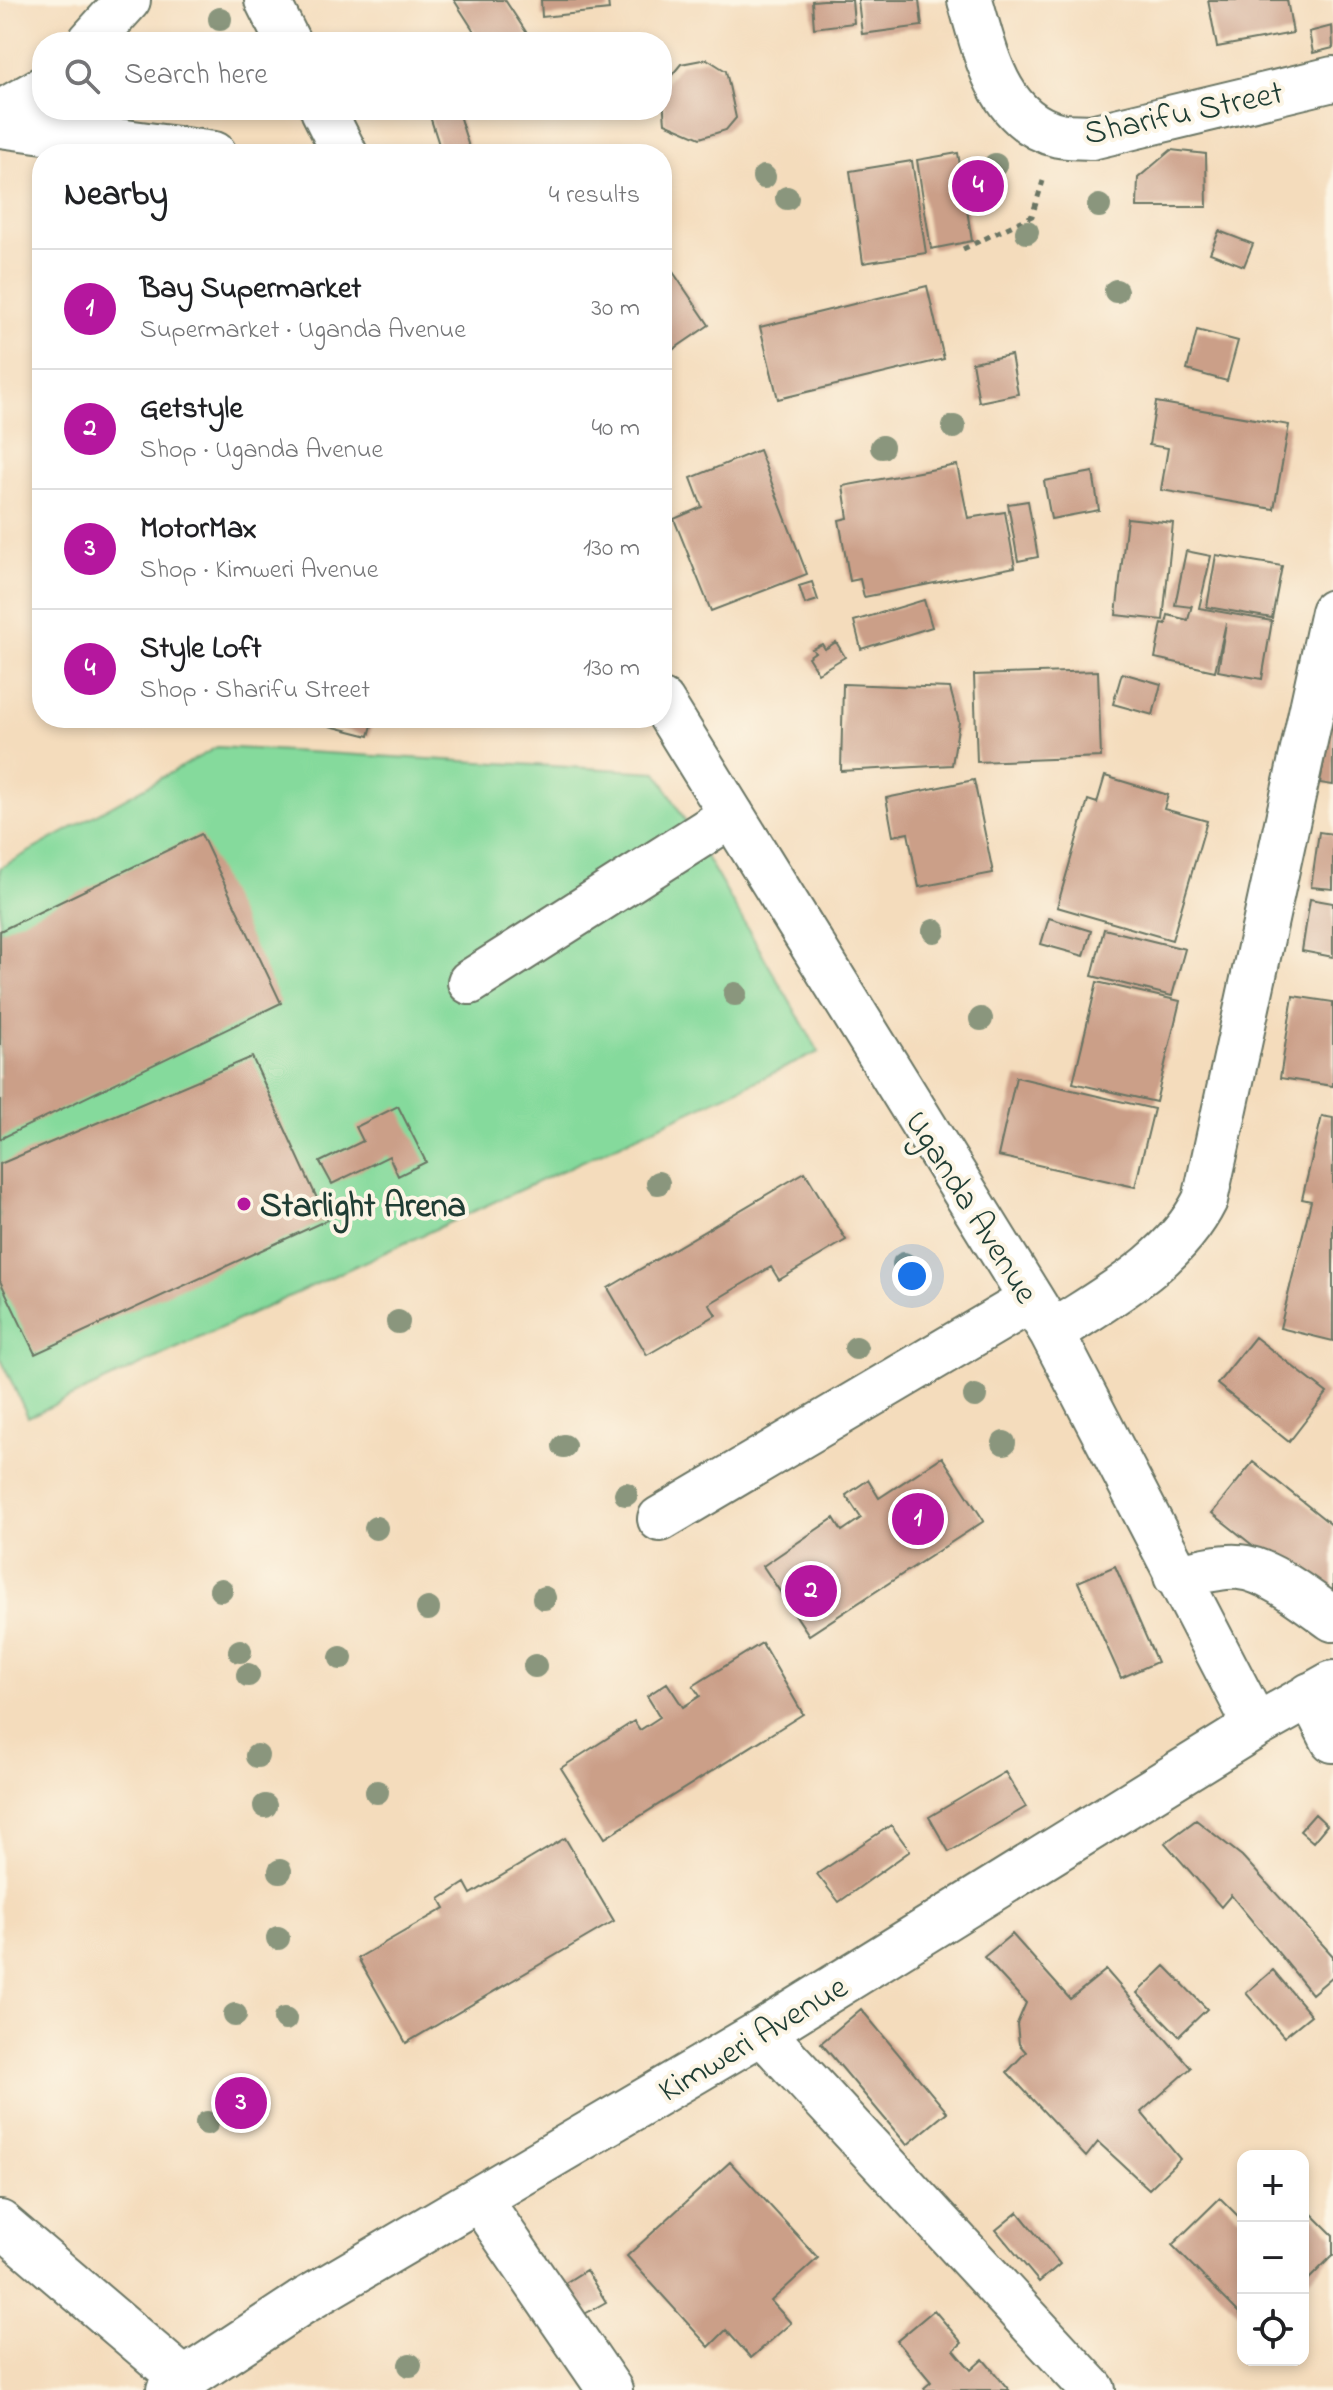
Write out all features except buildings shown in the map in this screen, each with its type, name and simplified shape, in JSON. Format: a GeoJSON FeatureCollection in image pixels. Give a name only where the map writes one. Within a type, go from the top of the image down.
{"type":"FeatureCollection","features":[{"type":"Feature","properties":{"kind":"street"},"geometry":{"type":"LineString","coordinates":[[99,32],[128,0]]}},
{"type":"Feature","properties":{"kind":"street"},"geometry":{"type":"LineString","coordinates":[[267,0],[283,32]]}},
{"type":"Feature","properties":{"kind":"street","name":"Sharifu Street"},"geometry":{"type":"LineString","coordinates":[[970,0],[991,70],[1006,98],[1029,121],[1058,135],[1091,137],[1333,79]]}},
{"type":"Feature","properties":{"kind":"street"},"geometry":{"type":"LineString","coordinates":[[0,113],[32,95]]}},
{"type":"Feature","properties":{"kind":"street"},"geometry":{"type":"LineString","coordinates":[[328,120],[340,144]]}},
{"type":"Feature","properties":{"kind":"street"},"geometry":{"type":"LineString","coordinates":[[0,125],[140,144]]}},
{"type":"Feature","properties":{"kind":"street"},"geometry":{"type":"LineString","coordinates":[[660,1519],[1041,1316],[1125,1285],[1171,1248],[1195,1220],[1205,1200],[1333,612]]}},
{"type":"Feature","properties":{"kind":"street","name":"Uganda Avenue"},"geometry":{"type":"LineString","coordinates":[[672,718],[1041,1316],[1256,1726]]}},
{"type":"Feature","properties":{"kind":"street"},"geometry":{"type":"LineString","coordinates":[[470,982],[732,815]]}},
{"type":"Feature","properties":{"kind":"street"},"geometry":{"type":"LineString","coordinates":[[1176,1576],[1240,1567],[1271,1578],[1333,1619]]}},
{"type":"Feature","properties":{"kind":"street"},"geometry":{"type":"LineString","coordinates":[[1321,1689],[1333,1740]]}},
{"type":"Feature","properties":{"kind":"street","name":"Kimweri Avenue"},"geometry":{"type":"LineString","coordinates":[[177,2385],[301,2303],[762,2032],[1256,1726],[1321,1689]]}},
{"type":"Feature","properties":{"kind":"street"},"geometry":{"type":"LineString","coordinates":[[762,2032],[1093,2390]]}},
{"type":"Feature","properties":{"kind":"street"},"geometry":{"type":"LineString","coordinates":[[480,2200],[610,2390]]}},
{"type":"Feature","properties":{"kind":"street"},"geometry":{"type":"LineString","coordinates":[[0,2223],[177,2385]]}},
{"type":"Feature","properties":{"kind":"path"},"geometry":{"type":"LineString","coordinates":[[963,249],[1032,216],[1058,135]]}},
{"type":"Feature","properties":{"kind":"green space","name":"Starlight Arena"},"geometry":{"type":"Polygon","coordinates":[[[217,747],[657,772],[819,1052],[28,1417],[0,1357],[0,868],[217,747]]]}},
{"type":"Feature","properties":{"kind":"place","name":"Style Loft"},"geometry":{"type":"Point","coordinates":[978,186]}},
{"type":"Feature","properties":{"kind":"place","name":"Starlight Arena"},"geometry":{"type":"Point","coordinates":[244,1204]}},
{"type":"Feature","properties":{"kind":"place","name":"Bay Supermarket"},"geometry":{"type":"Point","coordinates":[918,1519]}},
{"type":"Feature","properties":{"kind":"place","name":"Getstyle"},"geometry":{"type":"Point","coordinates":[811,1591]}},
{"type":"Feature","properties":{"kind":"place","name":"MotorMax"},"geometry":{"type":"Point","coordinates":[241,2103]}}]}
